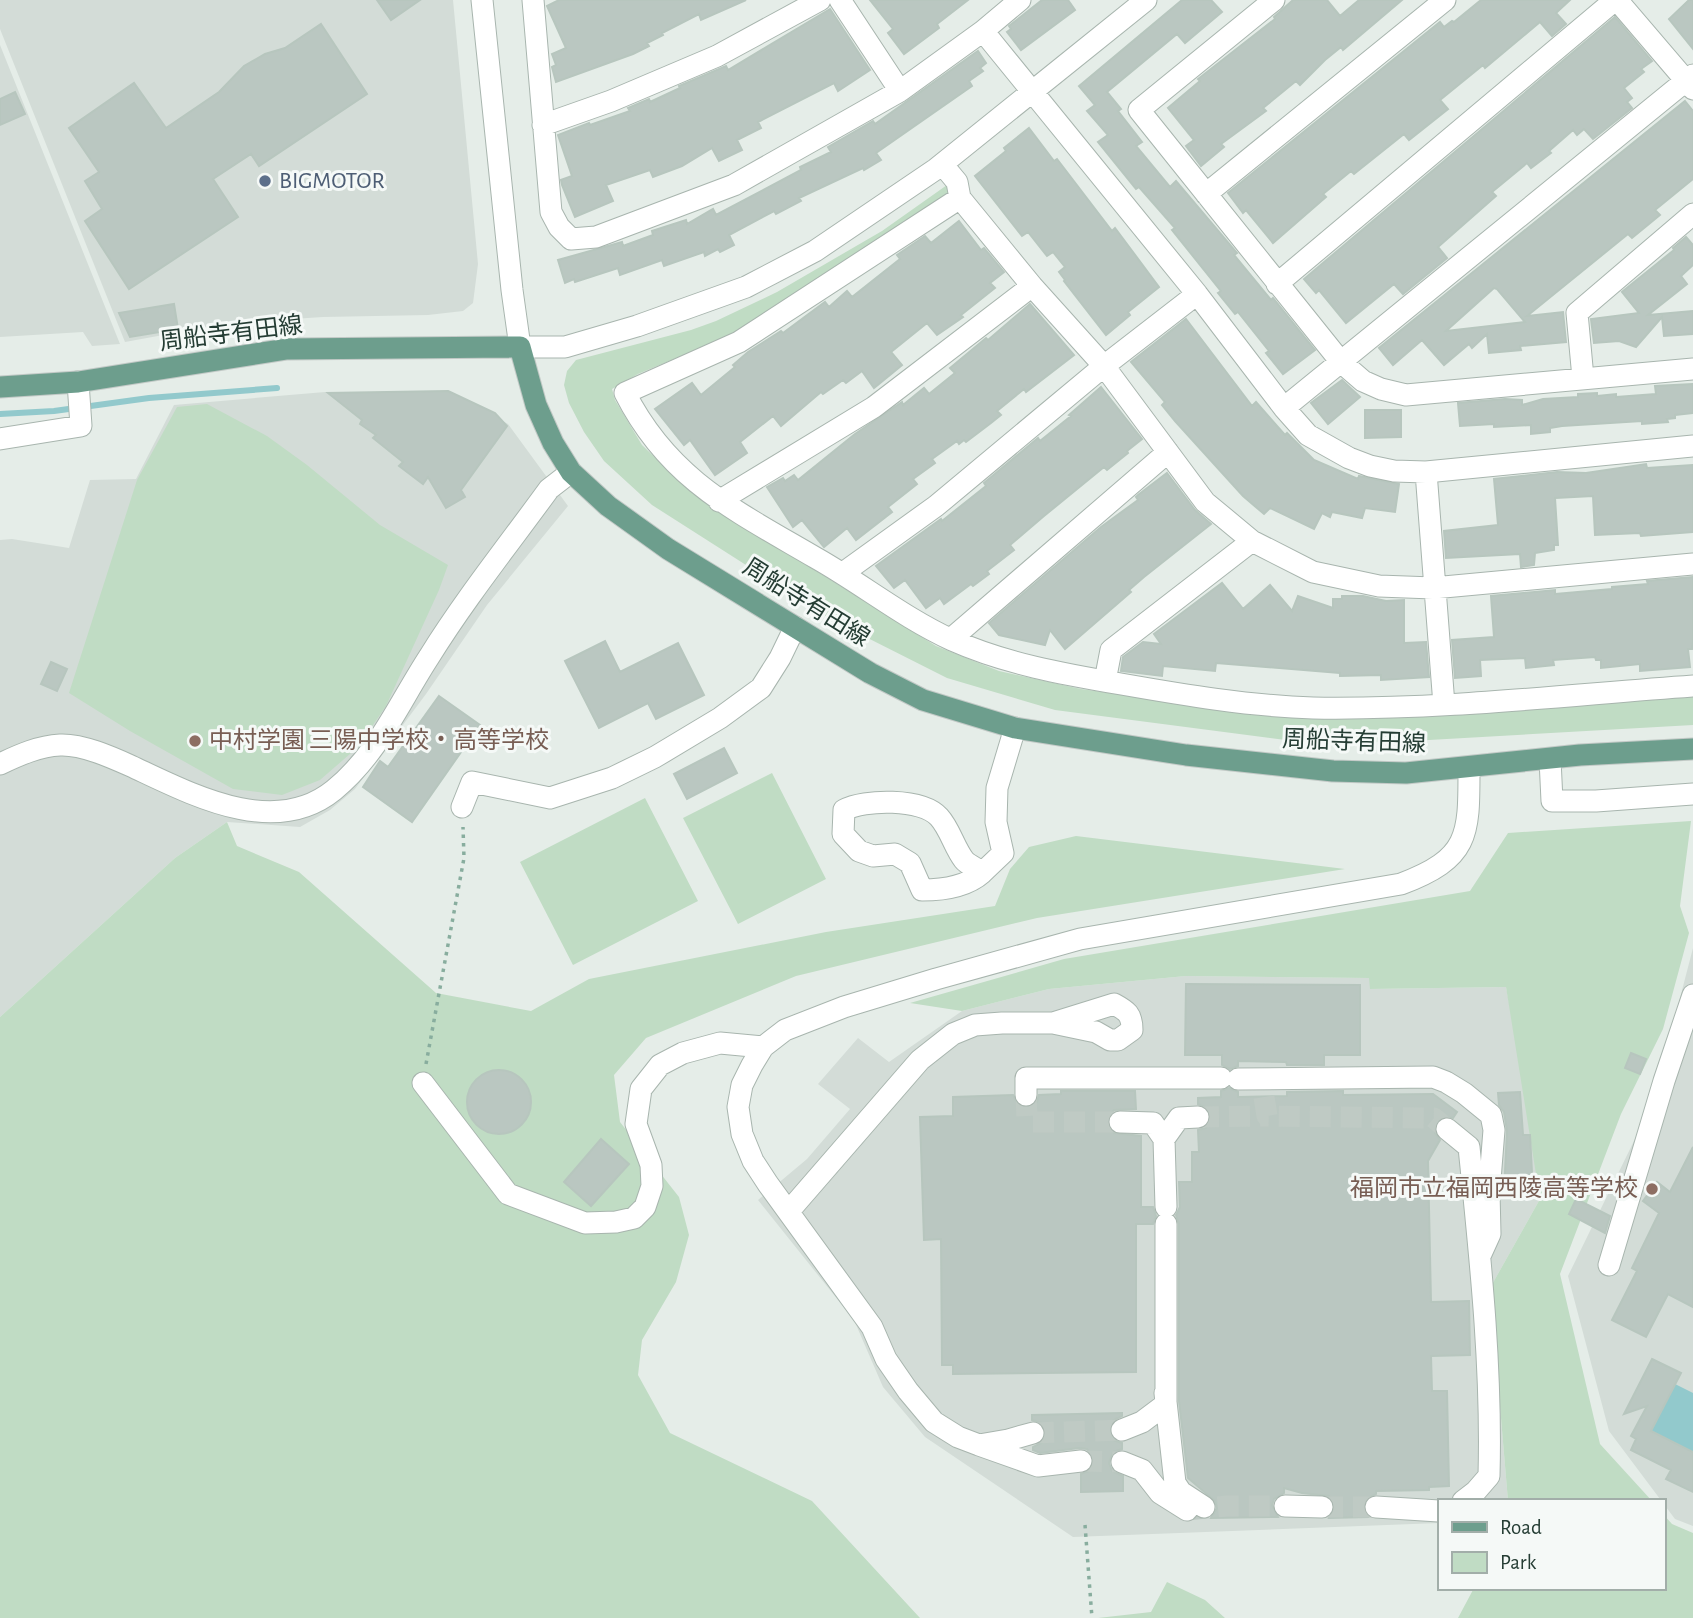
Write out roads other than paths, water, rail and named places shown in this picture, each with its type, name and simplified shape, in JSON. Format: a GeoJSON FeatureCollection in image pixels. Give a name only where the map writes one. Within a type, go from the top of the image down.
{"type":"FeatureCollection","features":[{"type":"Feature","properties":{"kind":"main road","name":"周船寺有田線"},"geometry":{"type":"LineString","coordinates":[[0,387],[78,382],[287,349],[520,347],[536,405],[553,443],[571,472],[608,506],[668,549],[870,673],[923,699],[1015,728],[1269,766],[1406,773],[1693,749]]}},
{"type":"Feature","properties":{"kind":"street"},"geometry":{"type":"LineString","coordinates":[[482,0],[520,347],[565,347],[637,326],[746,287],[815,251],[943,164],[1146,0]]}},
{"type":"Feature","properties":{"kind":"street"},"geometry":{"type":"LineString","coordinates":[[533,0],[551,212],[559,227],[571,239],[596,237],[734,185],[900,91],[983,32],[1020,0]]}},
{"type":"Feature","properties":{"kind":"street"},"geometry":{"type":"LineString","coordinates":[[543,125],[611,101],[717,56],[820,0]]}},
{"type":"Feature","properties":{"kind":"street"},"geometry":{"type":"LineString","coordinates":[[840,0],[900,91]]}},
{"type":"Feature","properties":{"kind":"street"},"geometry":{"type":"LineString","coordinates":[[1274,0],[1139,110],[1341,362],[1363,381],[1406,396],[1693,369]]}},
{"type":"Feature","properties":{"kind":"street"},"geometry":{"type":"LineString","coordinates":[[1206,194],[1444,0]]}},
{"type":"Feature","properties":{"kind":"street"},"geometry":{"type":"LineString","coordinates":[[1277,284],[1616,0],[1691,81],[1284,408]]}},
{"type":"Feature","properties":{"kind":"street"},"geometry":{"type":"LineString","coordinates":[[983,32],[1197,294],[1284,408],[1308,435],[1349,458],[1382,468],[1426,472],[1693,446]]}},
{"type":"Feature","properties":{"kind":"street"},"geometry":{"type":"LineString","coordinates":[[943,164],[957,182],[960,198],[1032,286],[1104,366],[1205,502],[1252,541],[1313,572],[1379,586],[1433,588],[1693,564]]}},
{"type":"Feature","properties":{"kind":"street"},"geometry":{"type":"LineString","coordinates":[[960,198],[739,342],[625,393],[640,422],[667,457],[719,501],[843,573],[898,610],[951,639],[1019,664],[1198,697],[1312,708],[1444,705],[1693,686]]}},
{"type":"Feature","properties":{"kind":"street"},"geometry":{"type":"LineString","coordinates":[[1583,378],[1577,313],[1693,214]]}},
{"type":"Feature","properties":{"kind":"street"},"geometry":{"type":"LineString","coordinates":[[719,501],[874,407],[1032,286]]}},
{"type":"Feature","properties":{"kind":"street"},"geometry":{"type":"LineString","coordinates":[[843,573],[936,506],[1104,366],[1197,294]]}},
{"type":"Feature","properties":{"kind":"street"},"geometry":{"type":"LineString","coordinates":[[0,439],[81,426],[78,382]]}},
{"type":"Feature","properties":{"kind":"street"},"geometry":{"type":"LineString","coordinates":[[951,639],[1168,452]]}},
{"type":"Feature","properties":{"kind":"street"},"geometry":{"type":"LineString","coordinates":[[0,764],[22,753],[62,745],[104,754],[236,809],[274,812],[309,806],[334,790],[377,745],[429,655],[549,488],[571,472]]}},
{"type":"Feature","properties":{"kind":"street"},"geometry":{"type":"LineString","coordinates":[[1426,472],[1444,705]]}},
{"type":"Feature","properties":{"kind":"street"},"geometry":{"type":"LineString","coordinates":[[1105,681],[1111,650],[1252,541]]}},
{"type":"Feature","properties":{"kind":"street"},"geometry":{"type":"LineString","coordinates":[[462,807],[472,782],[550,798],[612,778],[654,757],[720,718],[761,688],[795,627]]}},
{"type":"Feature","properties":{"kind":"street"},"geometry":{"type":"LineString","coordinates":[[982,873],[965,862],[938,815],[920,807],[900,803],[856,803],[844,810],[844,834],[859,851],[873,856],[895,854],[911,863],[922,890],[943,890],[974,880],[982,873],[1003,853],[996,822],[997,788],[1015,728]]}},
{"type":"Feature","properties":{"kind":"street"},"geometry":{"type":"LineString","coordinates":[[1550,759],[1552,801],[1596,801],[1693,794]]}},
{"type":"Feature","properties":{"kind":"street"},"geometry":{"type":"LineString","coordinates":[[1080,1461],[1038,1466],[958,1437],[934,1422],[908,1391],[886,1359],[872,1327],[760,1172],[742,1134],[738,1107],[742,1085],[763,1047],[785,1030],[844,1007],[1080,939],[1401,884],[1420,877],[1441,864],[1462,843],[1469,820],[1469,768]]}},
{"type":"Feature","properties":{"kind":"street"},"geometry":{"type":"LineString","coordinates":[[1609,1265],[1664,1081],[1693,995]]}},
{"type":"Feature","properties":{"kind":"street"},"geometry":{"type":"LineString","coordinates":[[789,1211],[920,1060],[953,1034],[975,1024],[1053,1023]]}},
{"type":"Feature","properties":{"kind":"street"},"geometry":{"type":"LineString","coordinates":[[423,1083],[509,1194],[585,1223],[616,1222],[634,1217],[645,1207],[652,1186],[651,1165],[636,1124],[640,1090],[660,1065],[683,1053],[720,1043],[763,1047]]}},
{"type":"Feature","properties":{"kind":"street"},"geometry":{"type":"LineString","coordinates":[[1026,1095],[1026,1078],[1229,1079],[1264,1088],[1433,1077],[1479,1103],[1491,1115],[1493,1130],[1489,1192],[1490,1234],[1480,1256]]}},
{"type":"Feature","properties":{"kind":"street"},"geometry":{"type":"LineString","coordinates":[[1164,1139],[1179,1118],[1198,1117]]}},
{"type":"Feature","properties":{"kind":"street"},"geometry":{"type":"LineString","coordinates":[[1120,1122],[1153,1123],[1164,1139],[1166,1216],[1166,1404],[1142,1422],[1122,1430]]}},
{"type":"Feature","properties":{"kind":"street"},"geometry":{"type":"LineString","coordinates":[[1447,1129],[1469,1147],[1489,1385],[1489,1476],[1466,1499]]}},
{"type":"Feature","properties":{"kind":"street"},"geometry":{"type":"LineString","coordinates":[[1122,1462],[1142,1470],[1160,1493],[1195,1509],[1175,1483],[1165,1391]]}},
{"type":"Feature","properties":{"kind":"street"},"geometry":{"type":"LineString","coordinates":[[979,1445],[1033,1433]]}},
{"type":"Feature","properties":{"kind":"street"},"geometry":{"type":"LineString","coordinates":[[1284,1506],[1322,1507]]}},
{"type":"Feature","properties":{"kind":"street"},"geometry":{"type":"LineString","coordinates":[[1376,1507],[1438,1511]]}},
{"type":"Feature","properties":{"kind":"water"},"geometry":{"type":"Polygon","coordinates":[[[1675,1384],[1693,1393],[1693,1452],[1651,1431],[1675,1384]]]}},
{"type":"Feature","properties":{"kind":"waterway"},"geometry":{"type":"LineString","coordinates":[[0,414],[277,388]]}},
{"type":"Feature","properties":{"kind":"tunnel"},"geometry":{"type":"LineString","coordinates":[[1026,1095],[1027,1118],[1030,1122],[1120,1122]]}},
{"type":"Feature","properties":{"kind":"tunnel"},"geometry":{"type":"LineString","coordinates":[[1264,1097],[1267,1116],[1434,1118],[1447,1129]]}},
{"type":"Feature","properties":{"kind":"tunnel"},"geometry":{"type":"LineString","coordinates":[[1198,1117],[1267,1116]]}},
{"type":"Feature","properties":{"kind":"tunnel"},"geometry":{"type":"LineString","coordinates":[[1033,1433],[1122,1430]]}},
{"type":"Feature","properties":{"kind":"tunnel"},"geometry":{"type":"LineString","coordinates":[[1081,1461],[1122,1462]]}},
{"type":"Feature","properties":{"kind":"tunnel"},"geometry":{"type":"LineString","coordinates":[[1187,1510],[1227,1506],[1285,1506]]}},
{"type":"Feature","properties":{"kind":"tunnel"},"geometry":{"type":"LineString","coordinates":[[1322,1507],[1376,1507]]}},
{"type":"Feature","properties":{"kind":"place","name":"BIGMOTOR"},"geometry":{"type":"Point","coordinates":[265,181]}},
{"type":"Feature","properties":{"kind":"place","name":"中村学園 三陽中学校・高等学校"},"geometry":{"type":"Point","coordinates":[195,741]}},
{"type":"Feature","properties":{"kind":"place","name":"福岡市立福岡西陵高等学校"},"geometry":{"type":"Point","coordinates":[1652,1189]}}]}
